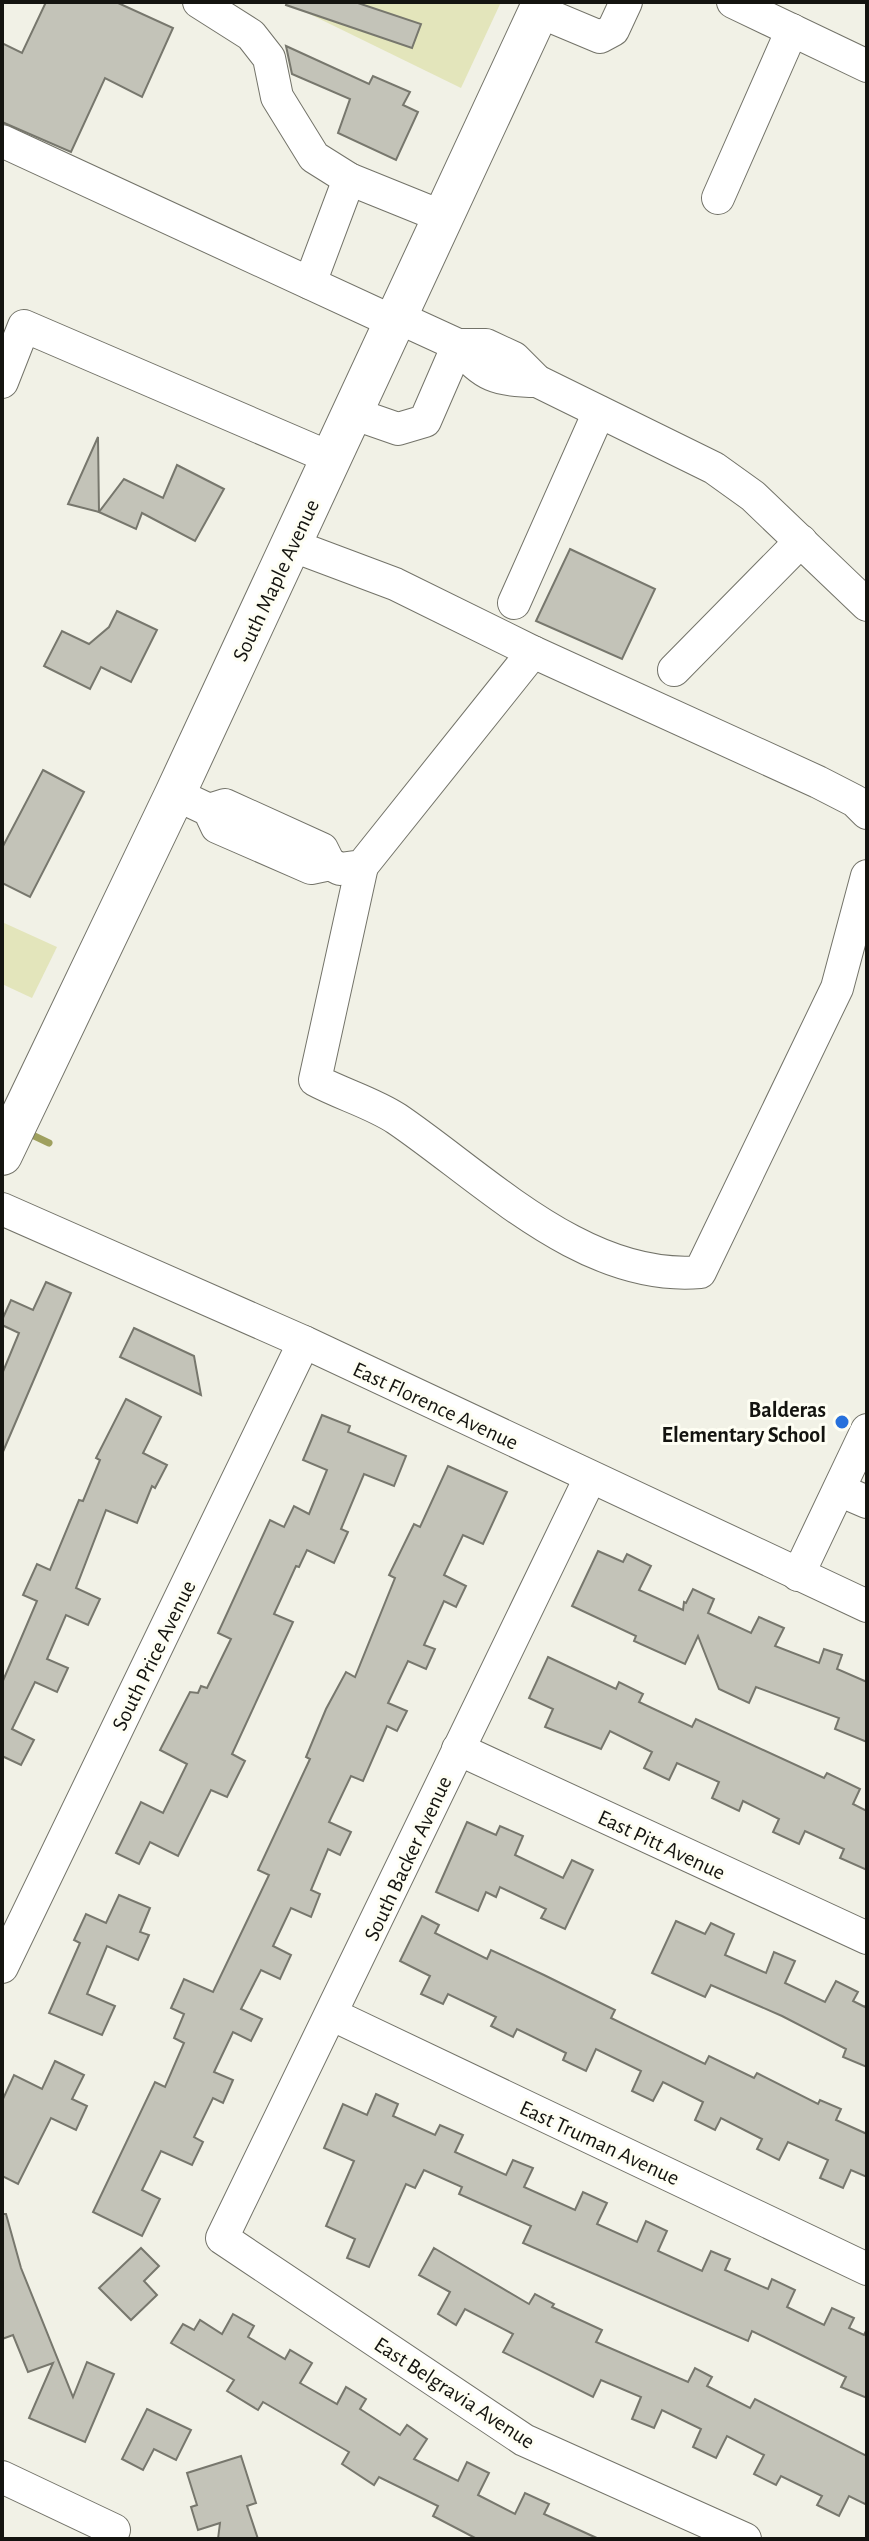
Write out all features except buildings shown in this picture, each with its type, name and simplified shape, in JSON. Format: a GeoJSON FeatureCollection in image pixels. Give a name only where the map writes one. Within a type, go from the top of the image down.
{"type":"FeatureCollection","features":[{"type":"Feature","properties":{"kind":"main road","name":"South Maple Avenue"},"geometry":{"type":"LineString","coordinates":[[2,1155],[192,802],[291,545],[541,7]]}},
{"type":"Feature","properties":{"kind":"street"},"geometry":{"type":"LineString","coordinates":[[199,2],[251,35],[269,58],[277,97],[314,157],[349,179],[443,217]]}},
{"type":"Feature","properties":{"kind":"street"},"geometry":{"type":"LineString","coordinates":[[541,7],[600,37],[613,30],[626,2]]}},
{"type":"Feature","properties":{"kind":"street"},"geometry":{"type":"LineString","coordinates":[[733,2],[867,66]]}},
{"type":"Feature","properties":{"kind":"street"},"geometry":{"type":"LineString","coordinates":[[718,198],[792,30]]}},
{"type":"Feature","properties":{"kind":"street"},"geometry":{"type":"LineString","coordinates":[[2,141],[310,283],[458,345],[475,368],[508,381],[537,381],[714,468],[753,496],[867,605]]}},
{"type":"Feature","properties":{"kind":"street"},"geometry":{"type":"LineString","coordinates":[[310,283],[349,179]]}},
{"type":"Feature","properties":{"kind":"street"},"geometry":{"type":"LineString","coordinates":[[2,382],[24,326],[331,458]]}},
{"type":"Feature","properties":{"kind":"street"},"geometry":{"type":"LineString","coordinates":[[352,413],[398,429],[425,421],[458,345]]}},
{"type":"Feature","properties":{"kind":"street"},"geometry":{"type":"LineString","coordinates":[[514,603],[599,412]]}},
{"type":"Feature","properties":{"kind":"street"},"geometry":{"type":"LineString","coordinates":[[674,670],[801,541]]}},
{"type":"Feature","properties":{"kind":"street"},"geometry":{"type":"LineString","coordinates":[[291,545],[395,584],[533,652],[818,782],[855,801],[867,813]]}},
{"type":"Feature","properties":{"kind":"street"},"geometry":{"type":"LineString","coordinates":[[533,652],[362,866],[315,1080],[394,1117],[559,1236],[626,1262],[675,1274],[700,1272],[837,988],[867,876]]}},
{"type":"Feature","properties":{"kind":"street"},"geometry":{"type":"LineString","coordinates":[[192,802],[225,805],[251,816],[322,849],[330,864],[340,869],[362,866]]}},
{"type":"Feature","properties":{"kind":"street","name":"East Florence Avenue"},"geometry":{"type":"LineString","coordinates":[[2,1209],[304,1342],[867,1606]]}},
{"type":"Feature","properties":{"kind":"street","name":"South Price Avenue"},"geometry":{"type":"LineString","coordinates":[[2,1967],[304,1342]]}},
{"type":"Feature","properties":{"kind":"street"},"geometry":{"type":"LineString","coordinates":[[798,1575],[853,1496],[867,1430]]}},
{"type":"Feature","properties":{"kind":"street","name":"South Backer Avenue"},"geometry":{"type":"LineString","coordinates":[[222,2238],[333,2015],[590,1478]]}},
{"type":"Feature","properties":{"kind":"street","name":"East Pitt Avenue"},"geometry":{"type":"LineString","coordinates":[[458,1749],[867,1938]]}},
{"type":"Feature","properties":{"kind":"street","name":"East Truman Avenue"},"geometry":{"type":"LineString","coordinates":[[333,2015],[867,2269]]}},
{"type":"Feature","properties":{"kind":"street","name":"East Belgravia Avenue"},"geometry":{"type":"LineString","coordinates":[[222,2238],[524,2440],[745,2539]]}},
{"type":"Feature","properties":{"kind":"street"},"geometry":{"type":"LineString","coordinates":[[2,2477],[112,2535]]}},
{"type":"Feature","properties":{"kind":"green space"},"geometry":{"type":"Polygon","coordinates":[[[285,2],[501,2],[461,88],[285,2]]]}},
{"type":"Feature","properties":{"kind":"green space"},"geometry":{"type":"Polygon","coordinates":[[[2,922],[57,947],[32,998],[2,984],[2,922]]]}},
{"type":"Feature","properties":{"kind":"waterway"},"geometry":{"type":"LineString","coordinates":[[26,1132],[49,1143]]}},
{"type":"Feature","properties":{"kind":"place","name":"Balderas Elementary School"},"geometry":{"type":"Point","coordinates":[842,1422]}}]}
